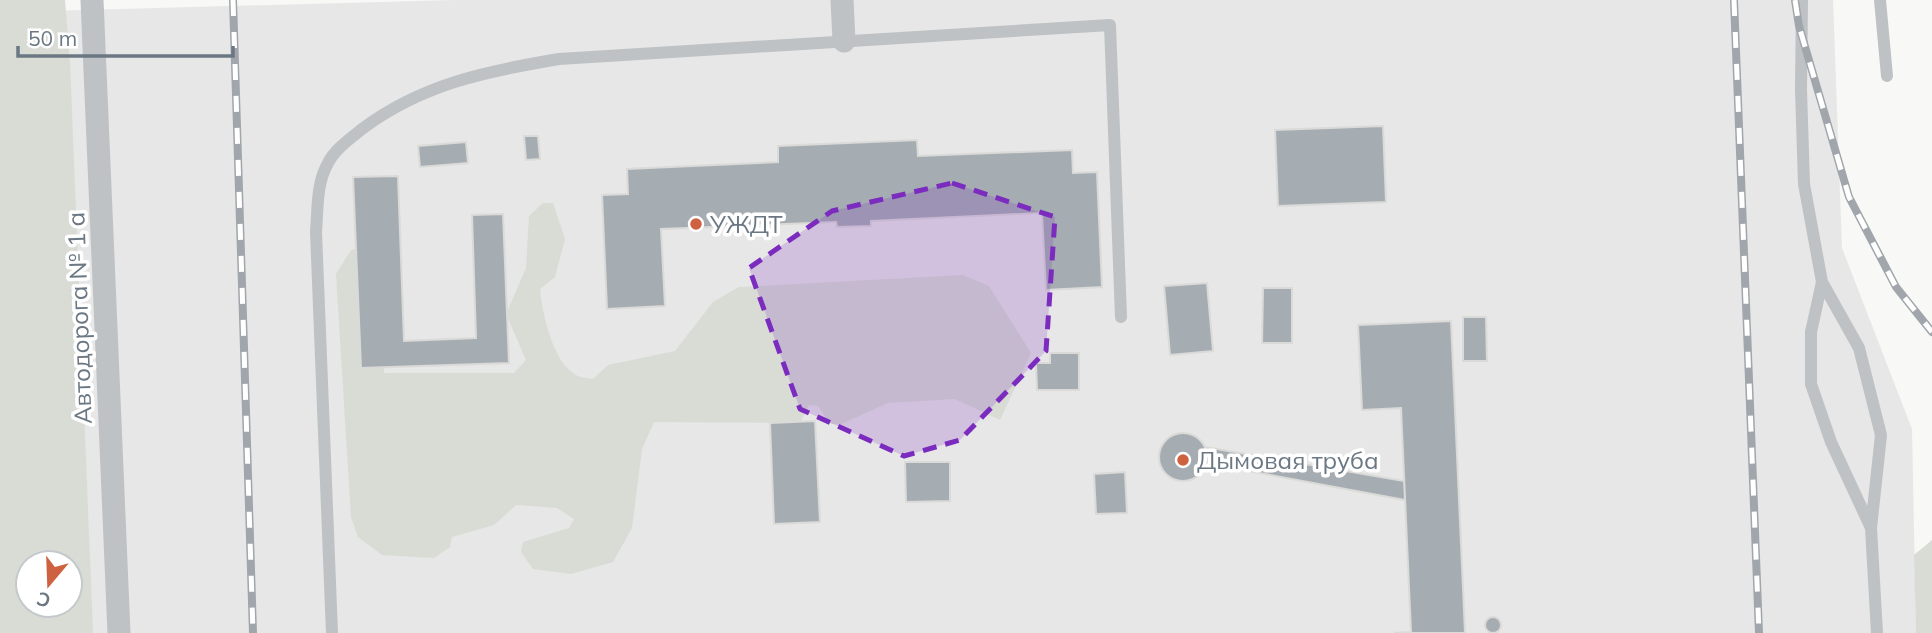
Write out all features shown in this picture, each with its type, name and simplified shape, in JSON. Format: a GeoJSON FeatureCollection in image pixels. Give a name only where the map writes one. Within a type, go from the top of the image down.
{"type":"FeatureCollection","features":[{"type":"Feature","properties":{"kind":"street","name":"Автодорога № 1 а"},"geometry":{"type":"LineString","coordinates":[[92,0],[119,633]]}},
{"type":"Feature","properties":{"kind":"street"},"geometry":{"type":"LineString","coordinates":[[842,0],[844,41]]}},
{"type":"Feature","properties":{"kind":"lane"},"geometry":{"type":"LineString","coordinates":[[1802,0],[1804,184],[1822,282],[1859,348],[1881,435],[1871,528],[1877,633]]}},
{"type":"Feature","properties":{"kind":"lane"},"geometry":{"type":"LineString","coordinates":[[1881,0],[1887,76]]}},
{"type":"Feature","properties":{"kind":"lane"},"geometry":{"type":"LineString","coordinates":[[332,633],[316,232],[320,184],[328,162],[345,142],[385,112],[432,89],[488,71],[559,59],[1110,24],[1121,317]]}},
{"type":"Feature","properties":{"kind":"lane"},"geometry":{"type":"LineString","coordinates":[[1822,282],[1811,332],[1811,384],[1831,442],[1871,528]]}},
{"type":"Feature","properties":{"kind":"highlighted area"},"geometry":{"type":"Polygon","coordinates":[[[952,183],[1055,217],[1046,351],[960,440],[904,456],[800,409],[749,268],[832,211],[952,183]]]}},
{"type":"Feature","properties":{"kind":"shaded area"},"geometry":{"type":"Polygon","coordinates":[[[0,0],[65,0],[70,63],[93,633],[0,633],[0,0]]]}},
{"type":"Feature","properties":{"kind":"shaded area"},"geometry":{"type":"Polygon","coordinates":[[[454,0],[1833,0],[1842,248],[1912,429],[1916,633],[37,633],[54,619],[84,619],[84,549],[69,549],[11,12],[454,0]]]}},
{"type":"Feature","properties":{"kind":"shaded area"},"geometry":{"type":"Polygon","coordinates":[[[543,203],[553,203],[565,239],[555,277],[540,289],[543,311],[561,360],[580,377],[593,379],[608,365],[675,351],[713,302],[739,287],[963,275],[989,286],[1031,353],[1000,420],[955,399],[888,403],[841,424],[830,424],[818,406],[809,405],[800,423],[654,422],[642,449],[632,528],[613,562],[571,574],[533,569],[521,552],[523,542],[569,528],[574,519],[557,508],[516,505],[494,525],[452,537],[450,547],[434,558],[382,555],[358,537],[351,517],[336,274],[351,250],[364,246],[375,252],[384,373],[514,373],[526,360],[506,314],[526,268],[529,216],[543,203]]]}},
{"type":"Feature","properties":{"kind":"shaded area"},"geometry":{"type":"Polygon","coordinates":[[[1932,540],[1932,633],[1916,633],[1914,555],[1932,540]]]}},
{"type":"Feature","properties":{"kind":"building"},"geometry":{"type":"Polygon","coordinates":[[[1383,126],[1386,202],[1278,206],[1275,130],[1383,126]]]}},
{"type":"Feature","properties":{"kind":"building"},"geometry":{"type":"Polygon","coordinates":[[[524,136],[538,136],[540,159],[526,160],[524,136]]]}},
{"type":"Feature","properties":{"kind":"building","name":"УЖДТ"},"geometry":{"type":"Polygon","coordinates":[[[917,140],[918,156],[1072,150],[1073,173],[1097,172],[1102,287],[1046,290],[1042,213],[871,221],[871,226],[837,227],[836,222],[661,229],[665,306],[607,309],[602,195],[628,194],[627,169],[778,162],[778,146],[917,140]]]}},
{"type":"Feature","properties":{"kind":"building"},"geometry":{"type":"Polygon","coordinates":[[[466,142],[468,163],[420,167],[418,146],[466,142]]]}},
{"type":"Feature","properties":{"kind":"building"},"geometry":{"type":"Polygon","coordinates":[[[398,176],[404,341],[476,338],[472,215],[503,214],[509,363],[361,368],[353,177],[398,176]]]}},
{"type":"Feature","properties":{"kind":"building"},"geometry":{"type":"Polygon","coordinates":[[[1207,283],[1213,351],[1170,355],[1164,286],[1207,283]]]}},
{"type":"Feature","properties":{"kind":"building"},"geometry":{"type":"Polygon","coordinates":[[[1263,288],[1292,288],[1292,343],[1262,343],[1263,288]]]}},
{"type":"Feature","properties":{"kind":"building"},"geometry":{"type":"Polygon","coordinates":[[[1463,317],[1486,317],[1487,361],[1463,361],[1463,317]]]}},
{"type":"Feature","properties":{"kind":"building"},"geometry":{"type":"Polygon","coordinates":[[[1451,321],[1465,633],[1394,633],[1411,632],[1401,408],[1362,410],[1358,325],[1451,321]]]}},
{"type":"Feature","properties":{"kind":"building"},"geometry":{"type":"Polygon","coordinates":[[[1050,353],[1079,353],[1079,390],[1037,390],[1036,363],[1050,363],[1050,353]]]}},
{"type":"Feature","properties":{"kind":"building"},"geometry":{"type":"Polygon","coordinates":[[[815,421],[820,522],[774,524],[770,423],[815,421]]]}},
{"type":"Feature","properties":{"kind":"building","name":"Дымовая труба"},"geometry":{"type":"Polygon","coordinates":[[[1183,433],[1200,440],[1207,457],[1200,474],[1183,481],[1166,474],[1159,457],[1166,440],[1183,433]]]}},
{"type":"Feature","properties":{"kind":"building"},"geometry":{"type":"Polygon","coordinates":[[[1205,447],[1404,481],[1405,500],[1206,463],[1205,447]]]}},
{"type":"Feature","properties":{"kind":"building"},"geometry":{"type":"Polygon","coordinates":[[[905,462],[950,462],[950,501],[906,502],[905,462]]]}},
{"type":"Feature","properties":{"kind":"building"},"geometry":{"type":"Polygon","coordinates":[[[1125,472],[1127,513],[1096,514],[1094,474],[1125,472]]]}},
{"type":"Feature","properties":{"kind":"building"},"geometry":{"type":"Polygon","coordinates":[[[1493,617],[1499,619],[1499,631],[1493,633],[1487,631],[1485,625],[1487,619],[1493,617]]]}},
{"type":"Feature","properties":{"kind":"railway"},"geometry":{"type":"LineString","coordinates":[[233,0],[253,633]]}},
{"type":"Feature","properties":{"kind":"railway"},"geometry":{"type":"LineString","coordinates":[[1734,0],[1759,633]]}},
{"type":"Feature","properties":{"kind":"railway"},"geometry":{"type":"LineString","coordinates":[[1795,0],[1799,26],[1849,197],[1896,287],[1932,332]]}},
{"type":"Feature","properties":{"kind":"place","name":"УЖДТ"},"geometry":{"type":"Point","coordinates":[696,224]}},
{"type":"Feature","properties":{"kind":"place","name":"Дымовая труба"},"geometry":{"type":"Point","coordinates":[1183,460]}}]}
